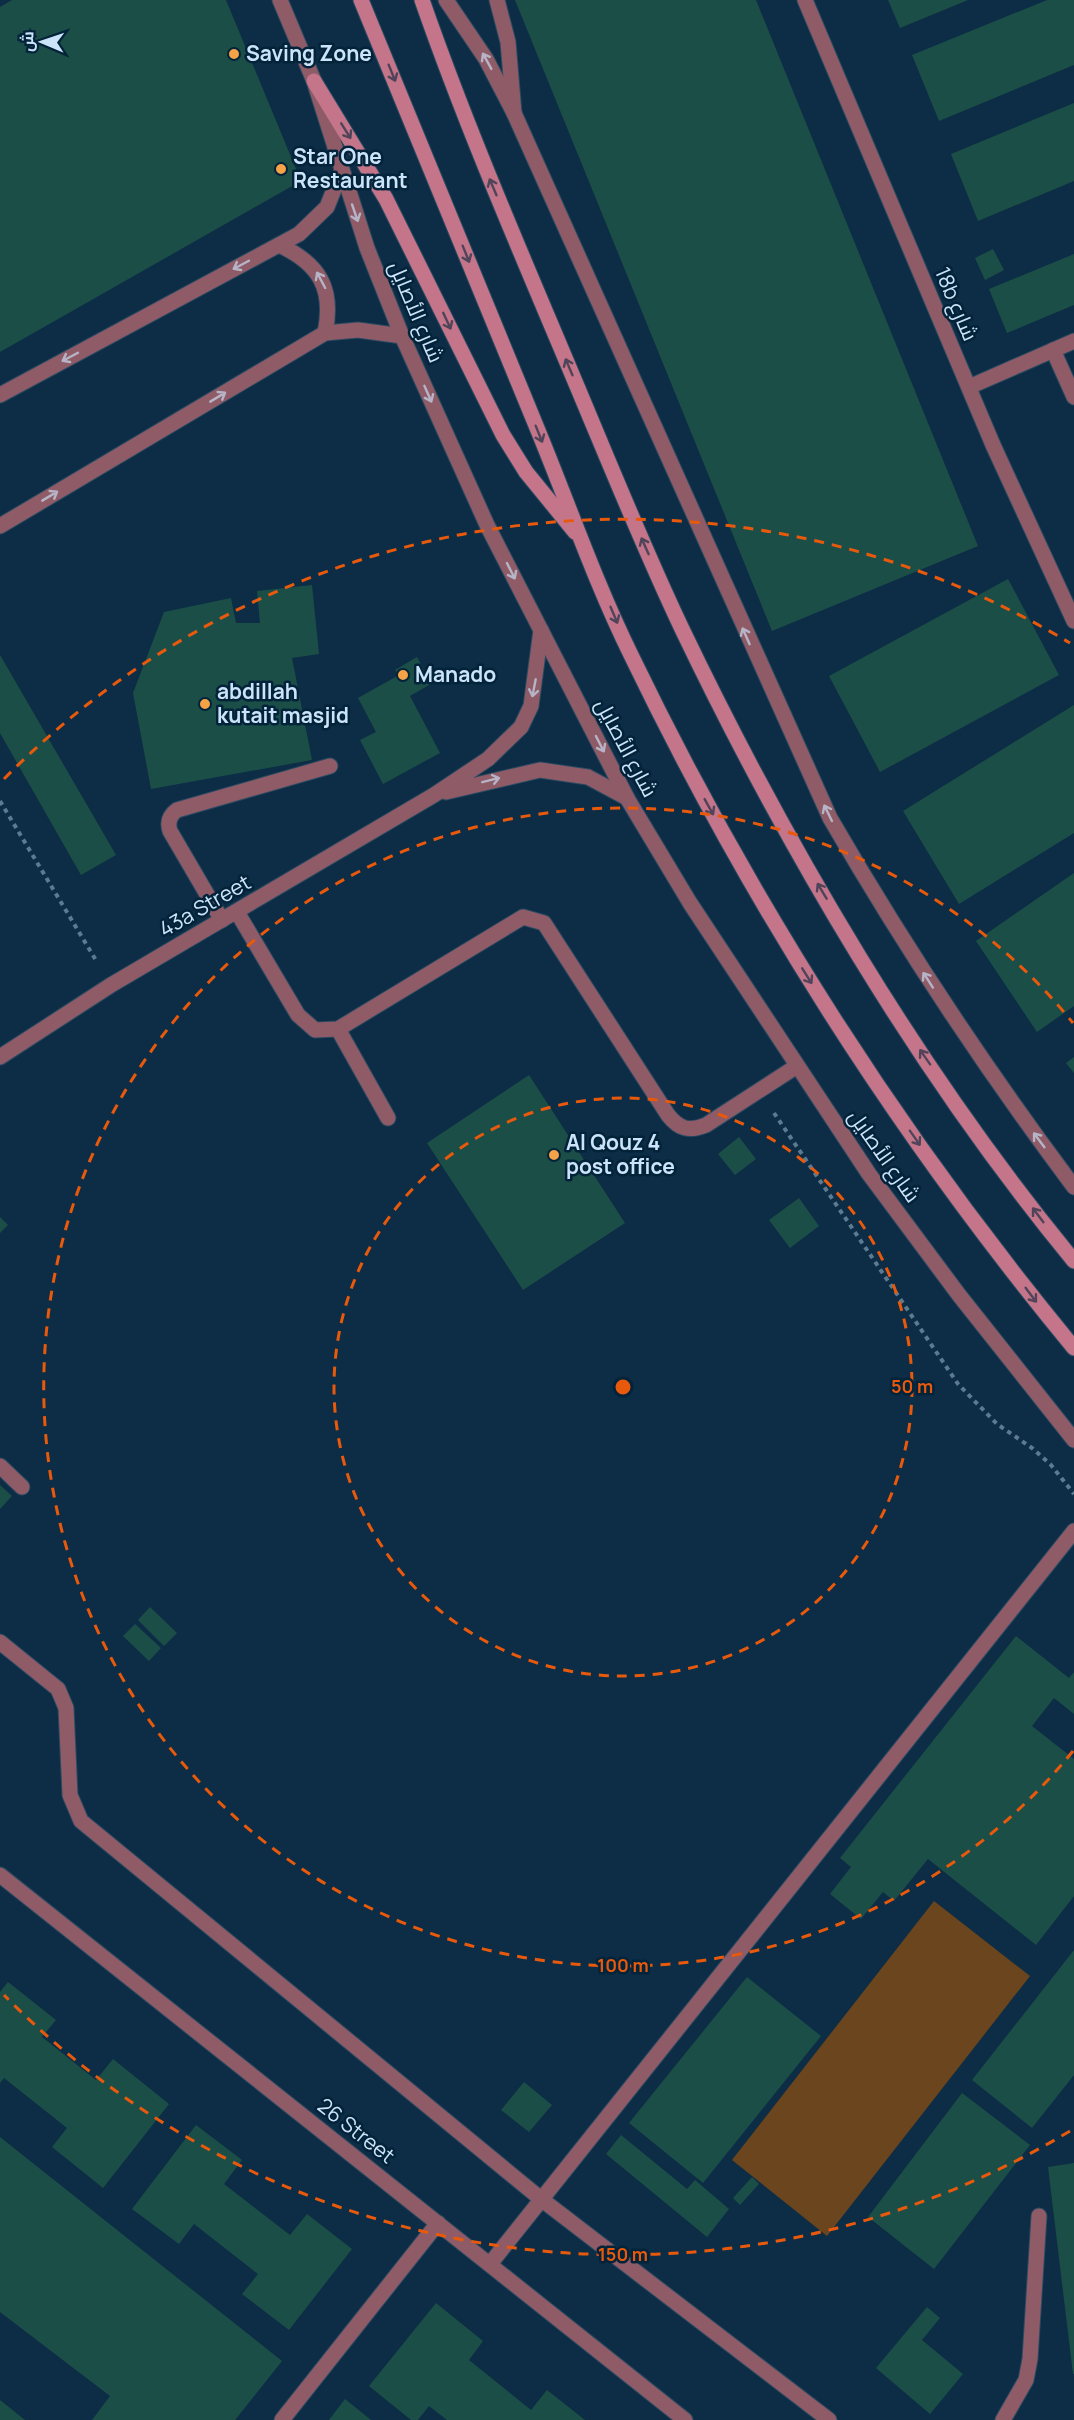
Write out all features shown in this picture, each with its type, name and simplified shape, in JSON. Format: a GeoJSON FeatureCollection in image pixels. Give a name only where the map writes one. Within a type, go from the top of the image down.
{"type":"FeatureCollection","features":[{"type":"Feature","properties":{"kind":"main road"},"geometry":{"type":"LineString","coordinates":[[361,0],[629,651],[681,756],[768,913],[858,1055],[947,1184],[1074,1348]]}},
{"type":"Feature","properties":{"kind":"main road"},"geometry":{"type":"LineString","coordinates":[[422,0],[470,135],[634,522],[681,628],[734,732],[813,876],[898,1018],[990,1152],[1074,1261]]}},
{"type":"Feature","properties":{"kind":"main road"},"geometry":{"type":"LineString","coordinates":[[314,81],[386,199],[503,435],[552,506],[583,541]]}},
{"type":"Feature","properties":{"kind":"street","name":"شارع الأصايل"},"geometry":{"type":"LineString","coordinates":[[280,0],[314,81],[367,248],[402,336],[487,525],[627,798],[690,903],[869,1174],[966,1304],[1074,1440]]}},
{"type":"Feature","properties":{"kind":"street"},"geometry":{"type":"LineString","coordinates":[[446,0],[486,59],[514,113],[830,818],[893,927],[964,1035],[1074,1187]]}},
{"type":"Feature","properties":{"kind":"street"},"geometry":{"type":"LineString","coordinates":[[497,0],[508,42],[514,113]]}},
{"type":"Feature","properties":{"kind":"street","name":"18b شارع"},"geometry":{"type":"LineString","coordinates":[[805,0],[969,387],[1074,621]]}},
{"type":"Feature","properties":{"kind":"street"},"geometry":{"type":"LineString","coordinates":[[0,394],[299,234],[327,207],[341,172]]}},
{"type":"Feature","properties":{"kind":"street"},"geometry":{"type":"LineString","coordinates":[[279,245],[308,262],[326,289],[329,311],[326,333]]}},
{"type":"Feature","properties":{"kind":"street"},"geometry":{"type":"LineString","coordinates":[[0,526],[326,333],[358,330],[402,336]]}},
{"type":"Feature","properties":{"kind":"street"},"geometry":{"type":"LineString","coordinates":[[969,387],[1074,341]]}},
{"type":"Feature","properties":{"kind":"street"},"geometry":{"type":"LineString","coordinates":[[1053,350],[1074,397]]}},
{"type":"Feature","properties":{"kind":"street","name":"43a Street"},"geometry":{"type":"LineString","coordinates":[[0,1057],[111,985],[434,795],[488,759],[521,727],[531,706],[542,630]]}},
{"type":"Feature","properties":{"kind":"street"},"geometry":{"type":"LineString","coordinates":[[222,920],[170,831],[168,825],[172,813],[330,766]]}},
{"type":"Feature","properties":{"kind":"street","name":"43a Street"},"geometry":{"type":"LineString","coordinates":[[434,795],[540,770],[588,777],[627,798]]}},
{"type":"Feature","properties":{"kind":"street"},"geometry":{"type":"LineString","coordinates":[[237,912],[306,1024],[315,1030],[338,1029],[523,917],[534,918],[544,923],[675,1124],[684,1129],[695,1130],[797,1066]]}},
{"type":"Feature","properties":{"kind":"street"},"geometry":{"type":"LineString","coordinates":[[338,1029],[388,1118]]}},
{"type":"Feature","properties":{"kind":"street"},"geometry":{"type":"LineString","coordinates":[[0,1466],[22,1487]]}},
{"type":"Feature","properties":{"kind":"street"},"geometry":{"type":"LineString","coordinates":[[490,2264],[1074,1531]]}},
{"type":"Feature","properties":{"kind":"street"},"geometry":{"type":"LineString","coordinates":[[0,1642],[57,1689],[66,1708],[70,1795],[81,1821],[541,2199],[829,2420]]}},
{"type":"Feature","properties":{"kind":"street","name":"26 Street"},"geometry":{"type":"LineString","coordinates":[[1,1879],[686,2420]]}},
{"type":"Feature","properties":{"kind":"street"},"geometry":{"type":"LineString","coordinates":[[1003,2420],[1026,2380],[1030,2360],[1039,2216]]}},
{"type":"Feature","properties":{"kind":"street"},"geometry":{"type":"LineString","coordinates":[[282,2420],[438,2223]]}},
{"type":"Feature","properties":{"kind":"path"},"geometry":{"type":"LineString","coordinates":[[0,801],[111,985]]}},
{"type":"Feature","properties":{"kind":"path"},"geometry":{"type":"LineString","coordinates":[[759,1091],[958,1384],[997,1424],[1032,1448],[1051,1465],[1074,1494]]}},
{"type":"Feature","properties":{"kind":"shaded area"},"geometry":{"type":"Polygon","coordinates":[[[934,1901],[1030,1976],[827,2236],[732,2160],[934,1901]]]}},
{"type":"Feature","properties":{"kind":"building"},"geometry":{"type":"Polygon","coordinates":[[[12,0],[226,0],[301,181],[0,352],[0,7],[12,0]]]}},
{"type":"Feature","properties":{"kind":"building"},"geometry":{"type":"Polygon","coordinates":[[[515,0],[756,0],[978,546],[772,631],[515,0]]]}},
{"type":"Feature","properties":{"kind":"building"},"geometry":{"type":"Polygon","coordinates":[[[888,0],[968,0],[900,28],[888,0]]]}},
{"type":"Feature","properties":{"kind":"building"},"geometry":{"type":"Polygon","coordinates":[[[1047,0],[1074,0],[1074,65],[939,121],[912,55],[1047,0]]]}},
{"type":"Feature","properties":{"kind":"building"},"geometry":{"type":"Polygon","coordinates":[[[1074,103],[1074,181],[978,221],[951,154],[1074,103]]]}},
{"type":"Feature","properties":{"kind":"building"},"geometry":{"type":"Polygon","coordinates":[[[993,249],[1004,270],[985,280],[975,258],[993,249]]]}},
{"type":"Feature","properties":{"kind":"building"},"geometry":{"type":"Polygon","coordinates":[[[1074,254],[1074,305],[1007,333],[989,289],[1074,254]]]}},
{"type":"Feature","properties":{"kind":"building"},"geometry":{"type":"Polygon","coordinates":[[[1008,579],[1059,675],[880,772],[829,676],[1008,579]]]}},
{"type":"Feature","properties":{"kind":"building"},"geometry":{"type":"Polygon","coordinates":[[[312,585],[319,654],[292,658],[312,760],[151,789],[133,693],[164,612],[231,598],[236,623],[260,623],[257,591],[312,585]]]}},
{"type":"Feature","properties":{"kind":"building"},"geometry":{"type":"Polygon","coordinates":[[[0,655],[116,855],[81,875],[0,733],[0,655]]]}},
{"type":"Feature","properties":{"kind":"building"},"geometry":{"type":"Polygon","coordinates":[[[417,657],[431,684],[410,696],[440,753],[383,784],[360,740],[376,732],[358,698],[399,675],[395,670],[417,657]]]}},
{"type":"Feature","properties":{"kind":"building"},"geometry":{"type":"Polygon","coordinates":[[[1074,705],[1074,833],[959,904],[903,811],[1074,705]]]}},
{"type":"Feature","properties":{"kind":"building"},"geometry":{"type":"Polygon","coordinates":[[[1074,873],[1074,1006],[1037,1032],[976,941],[1074,873]]]}},
{"type":"Feature","properties":{"kind":"building"},"geometry":{"type":"Polygon","coordinates":[[[1074,1057],[1074,1073],[1066,1063],[1074,1057]]]}},
{"type":"Feature","properties":{"kind":"building"},"geometry":{"type":"Polygon","coordinates":[[[529,1075],[625,1223],[523,1290],[427,1143],[529,1075]]]}},
{"type":"Feature","properties":{"kind":"building"},"geometry":{"type":"Polygon","coordinates":[[[739,1137],[756,1159],[735,1175],[718,1154],[739,1137]]]}},
{"type":"Feature","properties":{"kind":"building"},"geometry":{"type":"Polygon","coordinates":[[[799,1198],[819,1226],[790,1248],[769,1220],[799,1198]]]}},
{"type":"Feature","properties":{"kind":"building"},"geometry":{"type":"Polygon","coordinates":[[[0,1217],[8,1225],[0,1233],[0,1217]]]}},
{"type":"Feature","properties":{"kind":"building"},"geometry":{"type":"Polygon","coordinates":[[[0,1485],[12,1496],[0,1509],[0,1485]]]}},
{"type":"Feature","properties":{"kind":"building"},"geometry":{"type":"Polygon","coordinates":[[[150,1607],[177,1633],[164,1646],[138,1620],[150,1607]]]}},
{"type":"Feature","properties":{"kind":"building"},"geometry":{"type":"Polygon","coordinates":[[[135,1624],[161,1648],[149,1661],[123,1636],[135,1624]]]}},
{"type":"Feature","properties":{"kind":"building"},"geometry":{"type":"Polygon","coordinates":[[[1016,1636],[1069,1678],[1074,1672],[1074,1714],[1054,1698],[1032,1726],[1074,1759],[1074,1896],[1036,1945],[928,1859],[894,1901],[883,1892],[861,1919],[830,1894],[851,1867],[840,1858],[1016,1636]]]}},
{"type":"Feature","properties":{"kind":"building"},"geometry":{"type":"Polygon","coordinates":[[[1074,1950],[1074,2075],[1032,2128],[972,2080],[1074,1950]]]}},
{"type":"Feature","properties":{"kind":"building"},"geometry":{"type":"Polygon","coordinates":[[[747,1977],[821,2036],[703,2183],[629,2123],[747,1977]]]}},
{"type":"Feature","properties":{"kind":"building"},"geometry":{"type":"Polygon","coordinates":[[[8,1982],[56,2020],[42,2037],[96,2080],[113,2059],[169,2104],[103,2188],[52,2147],[67,2128],[4,2078],[0,2083],[0,1992],[8,1982]]]}},
{"type":"Feature","properties":{"kind":"building"},"geometry":{"type":"Polygon","coordinates":[[[524,2082],[552,2105],[529,2132],[501,2110],[524,2082]]]}},
{"type":"Feature","properties":{"kind":"building"},"geometry":{"type":"Polygon","coordinates":[[[962,2093],[1030,2145],[934,2269],[868,2217],[962,2093]]]}},
{"type":"Feature","properties":{"kind":"building"},"geometry":{"type":"Polygon","coordinates":[[[196,2125],[242,2160],[224,2184],[290,2235],[307,2214],[352,2249],[289,2330],[242,2294],[258,2274],[194,2224],[179,2244],[132,2209],[196,2125]]]}},
{"type":"Feature","properties":{"kind":"building"},"geometry":{"type":"Polygon","coordinates":[[[621,2135],[687,2189],[695,2180],[729,2209],[707,2237],[606,2154],[621,2135]]]}},
{"type":"Feature","properties":{"kind":"building"},"geometry":{"type":"Polygon","coordinates":[[[0,2137],[282,2361],[235,2420],[92,2420],[110,2396],[0,2312],[0,2137]]]}},
{"type":"Feature","properties":{"kind":"building"},"geometry":{"type":"Polygon","coordinates":[[[1074,2163],[1074,2374],[1073,2374],[1048,2167],[1074,2163]]]}},
{"type":"Feature","properties":{"kind":"building"},"geometry":{"type":"Polygon","coordinates":[[[752,2177],[759,2184],[740,2205],[733,2198],[752,2177]]]}},
{"type":"Feature","properties":{"kind":"building"},"geometry":{"type":"Polygon","coordinates":[[[436,2303],[483,2341],[469,2360],[531,2410],[547,2390],[585,2420],[447,2420],[429,2406],[418,2420],[411,2420],[369,2386],[436,2303]]]}},
{"type":"Feature","properties":{"kind":"building"},"geometry":{"type":"Polygon","coordinates":[[[927,2307],[940,2318],[922,2340],[963,2374],[930,2414],[876,2368],[927,2307]]]}},
{"type":"Feature","properties":{"kind":"building"},"geometry":{"type":"Polygon","coordinates":[[[345,2399],[371,2420],[329,2420],[345,2399]]]}},
{"type":"Feature","properties":{"kind":"building"},"geometry":{"type":"Polygon","coordinates":[[[0,2400],[25,2420],[0,2420],[0,2400]]]}},
{"type":"Feature","properties":{"kind":"place","name":"Saving Zone"},"geometry":{"type":"Point","coordinates":[234,54]}},
{"type":"Feature","properties":{"kind":"place","name":"Star One Restaurant"},"geometry":{"type":"Point","coordinates":[281,169]}},
{"type":"Feature","properties":{"kind":"place","name":"Manado"},"geometry":{"type":"Point","coordinates":[403,675]}},
{"type":"Feature","properties":{"kind":"place","name":"abdillah kutait masjid"},"geometry":{"type":"Point","coordinates":[205,704]}},
{"type":"Feature","properties":{"kind":"place","name":"Al Qouz 4 post office"},"geometry":{"type":"Point","coordinates":[554,1155]}}]}
